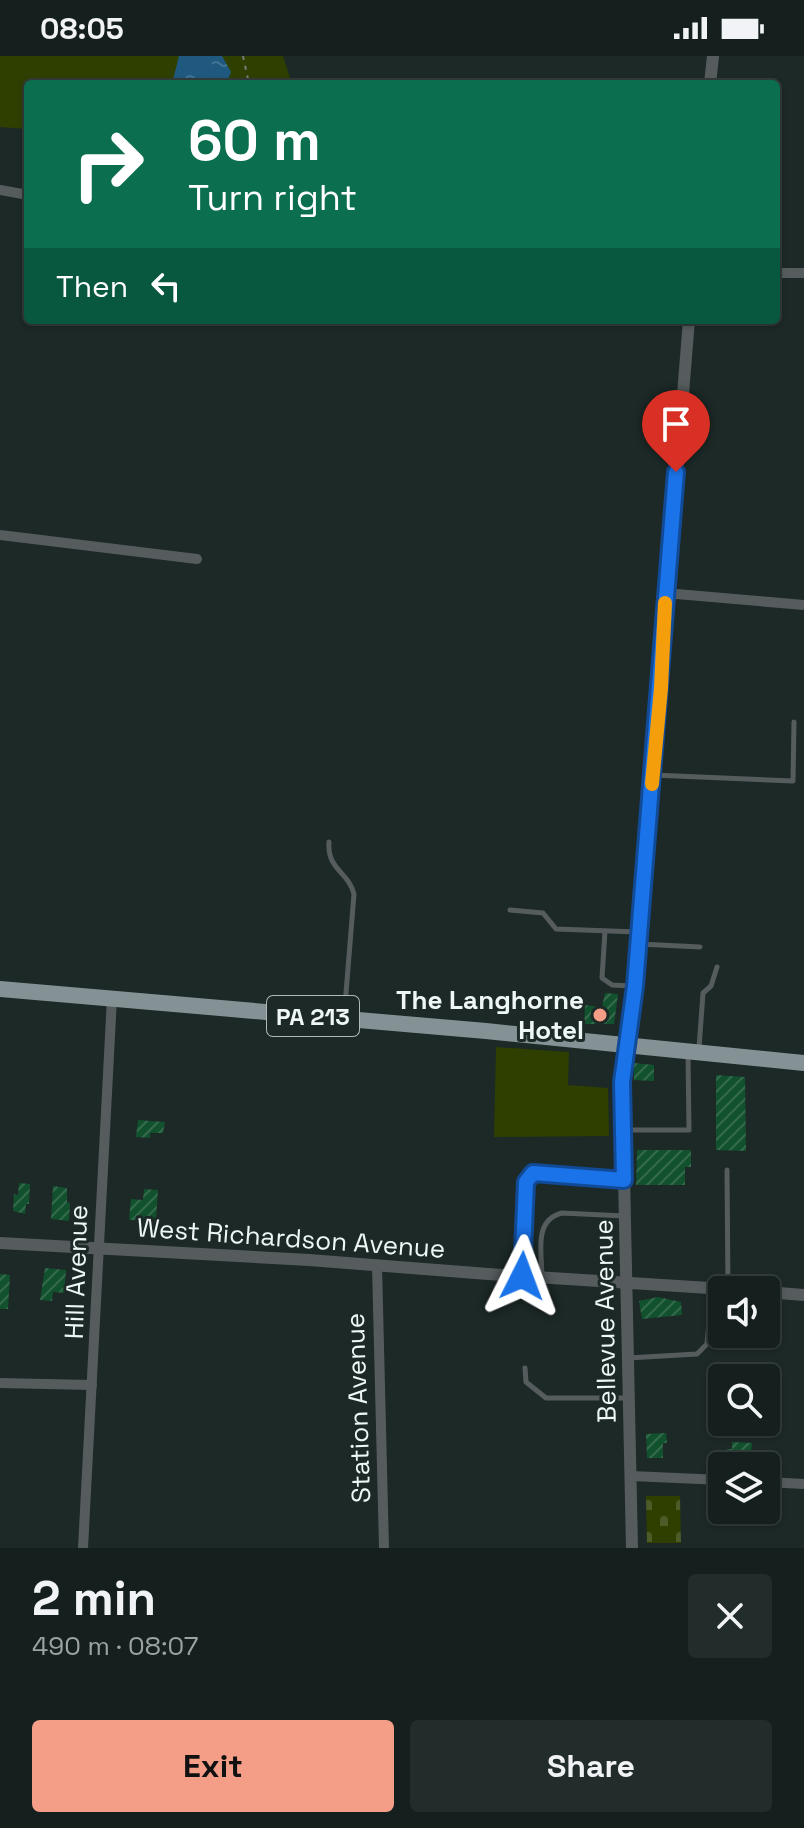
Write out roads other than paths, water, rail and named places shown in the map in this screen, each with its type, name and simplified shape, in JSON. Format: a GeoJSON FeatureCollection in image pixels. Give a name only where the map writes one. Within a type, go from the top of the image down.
{"type":"FeatureCollection","features":[{"type":"Feature","properties":{"kind":"main road","name":"PA 213"},"geometry":{"type":"LineString","coordinates":[[0,989],[804,1063]]}},
{"type":"Feature","properties":{"kind":"street"},"geometry":{"type":"LineString","coordinates":[[710,80],[713,56]]}},
{"type":"Feature","properties":{"kind":"street"},"geometry":{"type":"LineString","coordinates":[[0,190],[24,194]]}},
{"type":"Feature","properties":{"kind":"street"},"geometry":{"type":"LineString","coordinates":[[780,273],[804,273]]}},
{"type":"Feature","properties":{"kind":"street","name":"Bellevue Avenue"},"geometry":{"type":"LineString","coordinates":[[632,1548],[622,1082],[635,986],[689,324]]}},
{"type":"Feature","properties":{"kind":"street"},"geometry":{"type":"LineString","coordinates":[[0,535],[197,559]]}},
{"type":"Feature","properties":{"kind":"street"},"geometry":{"type":"LineString","coordinates":[[665,593],[804,605]]}},
{"type":"Feature","properties":{"kind":"street","name":"Hill Avenue"},"geometry":{"type":"LineString","coordinates":[[83,1548],[112,998]]}},
{"type":"Feature","properties":{"kind":"street","name":"West Richardson Avenue"},"geometry":{"type":"LineString","coordinates":[[0,1243],[708,1288]]}},
{"type":"Feature","properties":{"kind":"street","name":"Station Avenue"},"geometry":{"type":"LineString","coordinates":[[377,1266],[384,1548]]}},
{"type":"Feature","properties":{"kind":"street"},"geometry":{"type":"LineString","coordinates":[[780,1293],[804,1295]]}},
{"type":"Feature","properties":{"kind":"street"},"geometry":{"type":"LineString","coordinates":[[0,1383],[92,1385]]}},
{"type":"Feature","properties":{"kind":"street"},"geometry":{"type":"LineString","coordinates":[[631,1476],[708,1479]]}},
{"type":"Feature","properties":{"kind":"street"},"geometry":{"type":"LineString","coordinates":[[780,1483],[804,1484]]}},
{"type":"Feature","properties":{"kind":"lane"},"geometry":{"type":"LineString","coordinates":[[652,775],[793,781],[794,722]]}},
{"type":"Feature","properties":{"kind":"lane"},"geometry":{"type":"LineString","coordinates":[[329,842],[331,863],[352,887],[354,894],[344,1019]]}},
{"type":"Feature","properties":{"kind":"lane"},"geometry":{"type":"LineString","coordinates":[[510,910],[543,913],[556,929],[605,931],[700,947]]}},
{"type":"Feature","properties":{"kind":"lane"},"geometry":{"type":"LineString","coordinates":[[605,931],[602,978],[612,985],[635,986]]}},
{"type":"Feature","properties":{"kind":"lane"},"geometry":{"type":"LineString","coordinates":[[623,1130],[689,1130],[694,1053],[703,993],[711,986],[717,967]]}},
{"type":"Feature","properties":{"kind":"lane"},"geometry":{"type":"LineString","coordinates":[[727,1170],[728,1276]]}},
{"type":"Feature","properties":{"kind":"lane"},"geometry":{"type":"LineString","coordinates":[[522,1276],[526,1182],[533,1173],[624,1180]]}},
{"type":"Feature","properties":{"kind":"lane"},"geometry":{"type":"LineString","coordinates":[[542,1277],[542,1229],[553,1215],[625,1216]]}},
{"type":"Feature","properties":{"kind":"lane"},"geometry":{"type":"LineString","coordinates":[[627,1358],[697,1354],[707,1344],[708,1333]]}},
{"type":"Feature","properties":{"kind":"lane"},"geometry":{"type":"LineString","coordinates":[[525,1368],[526,1382],[546,1398],[628,1398]]}},
{"type":"Feature","properties":{"kind":"water"},"geometry":{"type":"Polygon","coordinates":[[[179,56],[222,56],[231,72],[228,80],[173,80],[179,56]]]}},
{"type":"Feature","properties":{"kind":"place","name":"The Langhorne Hotel"},"geometry":{"type":"Point","coordinates":[600,1015]}}]}
